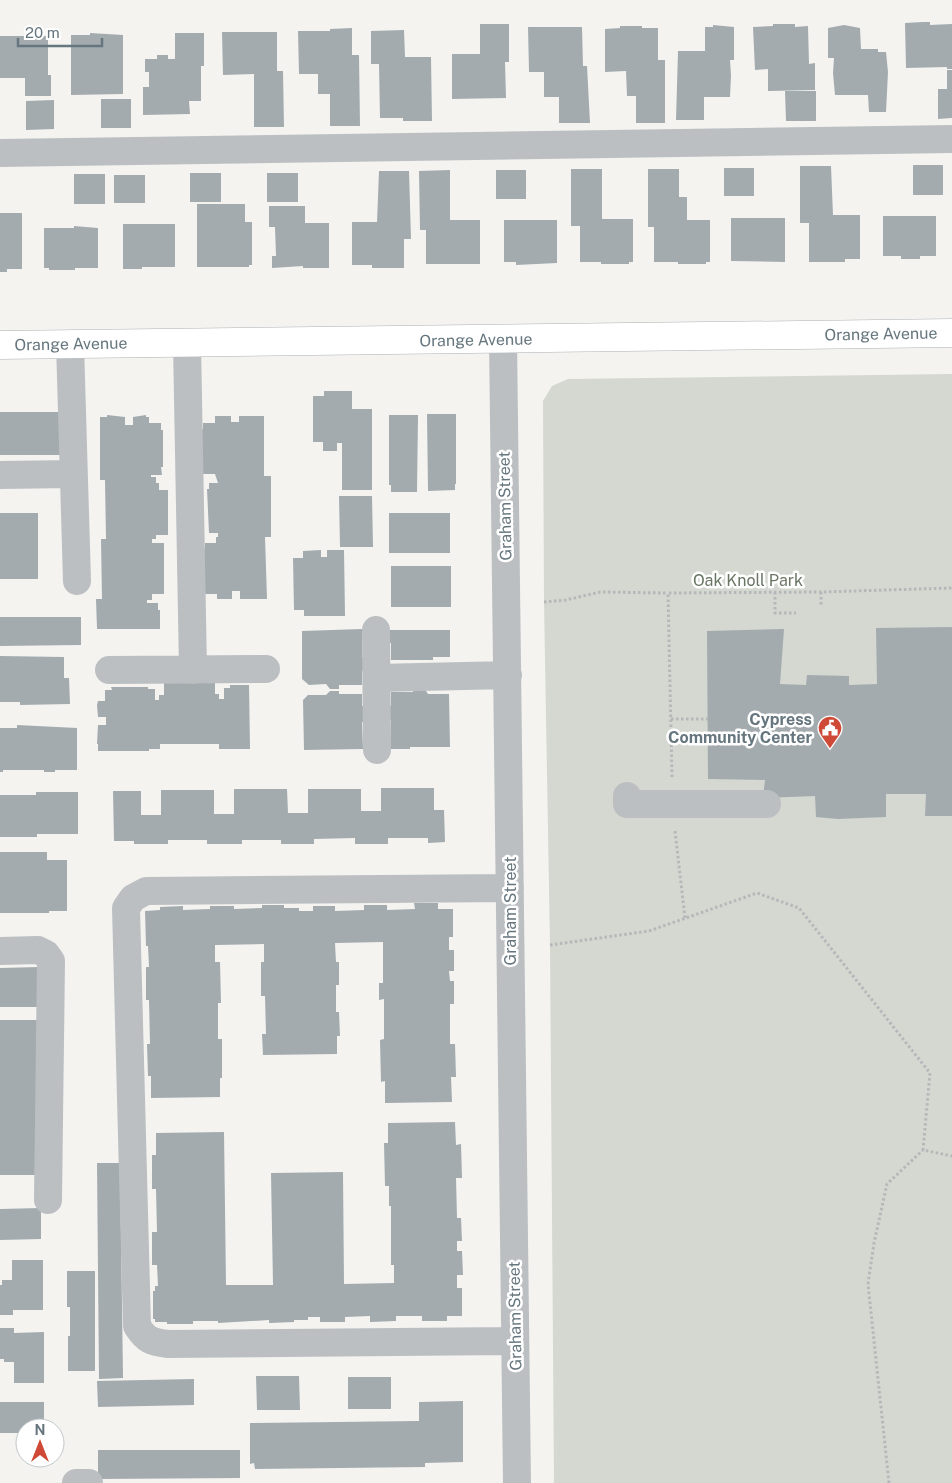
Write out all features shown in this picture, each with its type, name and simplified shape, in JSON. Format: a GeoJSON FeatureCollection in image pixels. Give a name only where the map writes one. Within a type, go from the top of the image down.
{"type":"FeatureCollection","features":[{"type":"Feature","properties":{"kind":"main road","name":"Orange Avenue"},"geometry":{"type":"LineString","coordinates":[[0,345],[952,334]]}},
{"type":"Feature","properties":{"kind":"street"},"geometry":{"type":"LineString","coordinates":[[0,153],[952,139]]}},
{"type":"Feature","properties":{"kind":"street","name":"Graham Street"},"geometry":{"type":"LineString","coordinates":[[503,339],[517,1483]]}},
{"type":"Feature","properties":{"kind":"street"},"geometry":{"type":"LineString","coordinates":[[187,343],[193,670]]}},
{"type":"Feature","properties":{"kind":"street"},"geometry":{"type":"LineString","coordinates":[[70,344],[77,581]]}},
{"type":"Feature","properties":{"kind":"street"},"geometry":{"type":"LineString","coordinates":[[0,475],[73,474]]}},
{"type":"Feature","properties":{"kind":"street"},"geometry":{"type":"LineString","coordinates":[[376,630],[377,750]]}},
{"type":"Feature","properties":{"kind":"street"},"geometry":{"type":"LineString","coordinates":[[109,670],[266,669]]}},
{"type":"Feature","properties":{"kind":"street"},"geometry":{"type":"LineString","coordinates":[[377,678],[508,675]]}},
{"type":"Feature","properties":{"kind":"street"},"geometry":{"type":"LineString","coordinates":[[627,796],[627,804],[767,804]]}},
{"type":"Feature","properties":{"kind":"street"},"geometry":{"type":"LineString","coordinates":[[510,888],[146,891],[133,898],[126,908],[137,1326],[144,1336],[154,1342],[168,1344],[515,1341]]}},
{"type":"Feature","properties":{"kind":"street"},"geometry":{"type":"LineString","coordinates":[[0,951],[38,950],[46,954],[51,961],[48,1200]]}},
{"type":"Feature","properties":{"kind":"street"},"geometry":{"type":"LineString","coordinates":[[76,1483],[89,1483]]}},
{"type":"Feature","properties":{"kind":"path"},"geometry":{"type":"LineString","coordinates":[[544,602],[566,600],[600,592],[821,592],[952,588]]}},
{"type":"Feature","properties":{"kind":"path"},"geometry":{"type":"LineString","coordinates":[[668,592],[672,804],[685,918]]}},
{"type":"Feature","properties":{"kind":"path"},"geometry":{"type":"LineString","coordinates":[[775,592],[775,613],[796,613]]}},
{"type":"Feature","properties":{"kind":"path"},"geometry":{"type":"LineString","coordinates":[[821,592],[822,606]]}},
{"type":"Feature","properties":{"kind":"path"},"geometry":{"type":"LineString","coordinates":[[671,719],[708,719]]}},
{"type":"Feature","properties":{"kind":"path"},"geometry":{"type":"LineString","coordinates":[[550,945],[649,931],[758,893],[799,908],[930,1073],[923,1150],[887,1184],[874,1243],[868,1284],[889,1483]]}},
{"type":"Feature","properties":{"kind":"path"},"geometry":{"type":"LineString","coordinates":[[923,1150],[952,1156]]}},
{"type":"Feature","properties":{"kind":"green space","name":"Oak Knoll Park"},"geometry":{"type":"Polygon","coordinates":[[[952,374],[952,1483],[554,1483],[543,401],[552,386],[568,379],[952,374]]]}},
{"type":"Feature","properties":{"kind":"building"},"geometry":{"type":"Polygon","coordinates":[[[930,22],[930,25],[952,24],[952,69],[947,69],[947,67],[906,68],[905,23],[930,22]]]}},
{"type":"Feature","properties":{"kind":"building"},"geometry":{"type":"Polygon","coordinates":[[[480,24],[509,24],[509,62],[505,62],[506,98],[452,99],[452,54],[480,54],[480,24]]]}},
{"type":"Feature","properties":{"kind":"building"},"geometry":{"type":"Polygon","coordinates":[[[773,24],[795,24],[795,27],[808,26],[809,64],[815,63],[815,90],[768,91],[768,69],[755,70],[753,27],[773,26],[773,24]]]}},
{"type":"Feature","properties":{"kind":"building"},"geometry":{"type":"Polygon","coordinates":[[[713,25],[734,27],[734,60],[730,60],[730,97],[704,97],[704,120],[676,120],[678,51],[705,51],[705,27],[713,27],[713,25]]]}},
{"type":"Feature","properties":{"kind":"building"},"geometry":{"type":"Polygon","coordinates":[[[844,25],[860,28],[861,49],[878,49],[878,52],[886,52],[888,72],[886,112],[869,112],[868,95],[835,95],[834,58],[828,58],[828,28],[844,25]]]}},
{"type":"Feature","properties":{"kind":"building"},"geometry":{"type":"Polygon","coordinates":[[[620,26],[658,28],[658,60],[665,60],[665,123],[636,123],[636,96],[627,96],[626,71],[605,72],[605,29],[620,28],[620,26]]]}},
{"type":"Feature","properties":{"kind":"building"},"geometry":{"type":"Polygon","coordinates":[[[528,27],[582,27],[583,66],[587,66],[590,123],[559,123],[559,97],[544,97],[544,72],[529,72],[528,27]]]}},
{"type":"Feature","properties":{"kind":"building"},"geometry":{"type":"Polygon","coordinates":[[[352,28],[352,55],[359,55],[360,126],[330,126],[330,94],[318,94],[318,74],[299,74],[298,31],[330,31],[330,29],[352,28]]]}},
{"type":"Feature","properties":{"kind":"building"},"geometry":{"type":"Polygon","coordinates":[[[404,30],[405,57],[431,57],[432,121],[403,121],[403,118],[380,118],[379,64],[371,64],[371,31],[404,30]]]}},
{"type":"Feature","properties":{"kind":"building"},"geometry":{"type":"Polygon","coordinates":[[[222,32],[277,32],[277,71],[283,71],[284,127],[254,127],[254,74],[223,75],[222,32]]]}},
{"type":"Feature","properties":{"kind":"building"},"geometry":{"type":"Polygon","coordinates":[[[90,33],[123,35],[123,94],[71,95],[71,35],[90,35],[90,33]]]}},
{"type":"Feature","properties":{"kind":"building"},"geometry":{"type":"Polygon","coordinates":[[[175,33],[204,33],[204,66],[201,66],[201,101],[189,101],[190,114],[143,115],[143,87],[149,87],[149,72],[145,72],[145,59],[157,59],[157,55],[168,55],[168,59],[175,59],[175,33]]]}},
{"type":"Feature","properties":{"kind":"building"},"geometry":{"type":"Polygon","coordinates":[[[0,36],[48,36],[48,75],[51,75],[51,96],[25,96],[25,78],[0,78],[0,36]]]}},
{"type":"Feature","properties":{"kind":"building"},"geometry":{"type":"Polygon","coordinates":[[[947,70],[952,70],[952,118],[938,119],[938,89],[947,89],[947,70]]]}},
{"type":"Feature","properties":{"kind":"building"},"geometry":{"type":"Polygon","coordinates":[[[785,91],[816,91],[816,121],[786,121],[785,91]]]}},
{"type":"Feature","properties":{"kind":"building"},"geometry":{"type":"Polygon","coordinates":[[[101,99],[131,99],[131,128],[101,128],[101,99]]]}},
{"type":"Feature","properties":{"kind":"building"},"geometry":{"type":"Polygon","coordinates":[[[54,100],[54,129],[26,130],[26,101],[54,100]]]}},
{"type":"Feature","properties":{"kind":"building"},"geometry":{"type":"Polygon","coordinates":[[[913,165],[943,165],[943,195],[913,195],[913,165]]]}},
{"type":"Feature","properties":{"kind":"building"},"geometry":{"type":"Polygon","coordinates":[[[800,166],[831,166],[833,215],[860,215],[860,259],[845,259],[845,262],[809,262],[809,223],[800,223],[800,166]]]}},
{"type":"Feature","properties":{"kind":"building"},"geometry":{"type":"Polygon","coordinates":[[[724,168],[754,168],[754,196],[724,196],[724,168]]]}},
{"type":"Feature","properties":{"kind":"building"},"geometry":{"type":"Polygon","coordinates":[[[571,169],[602,169],[602,219],[633,219],[633,262],[629,262],[629,264],[601,264],[601,262],[580,262],[580,226],[571,226],[571,169]]]}},
{"type":"Feature","properties":{"kind":"building"},"geometry":{"type":"Polygon","coordinates":[[[648,169],[679,169],[679,197],[687,197],[687,220],[710,220],[710,262],[706,262],[706,264],[678,264],[678,262],[654,262],[654,227],[648,227],[648,169]]]}},
{"type":"Feature","properties":{"kind":"building"},"geometry":{"type":"Polygon","coordinates":[[[450,170],[450,220],[480,220],[480,264],[426,264],[426,230],[420,230],[419,171],[450,170]]]}},
{"type":"Feature","properties":{"kind":"building"},"geometry":{"type":"Polygon","coordinates":[[[496,170],[526,170],[526,199],[496,199],[496,170]]]}},
{"type":"Feature","properties":{"kind":"building"},"geometry":{"type":"Polygon","coordinates":[[[379,171],[409,171],[411,239],[404,239],[404,268],[372,268],[372,265],[352,265],[352,222],[377,222],[379,171]]]}},
{"type":"Feature","properties":{"kind":"building"},"geometry":{"type":"Polygon","coordinates":[[[190,173],[221,173],[221,202],[190,202],[190,173]]]}},
{"type":"Feature","properties":{"kind":"building"},"geometry":{"type":"Polygon","coordinates":[[[267,173],[298,173],[298,202],[267,202],[267,173]]]}},
{"type":"Feature","properties":{"kind":"building"},"geometry":{"type":"Polygon","coordinates":[[[74,174],[105,174],[105,204],[74,204],[74,174]]]}},
{"type":"Feature","properties":{"kind":"building"},"geometry":{"type":"Polygon","coordinates":[[[114,175],[145,175],[145,203],[114,203],[114,175]]]}},
{"type":"Feature","properties":{"kind":"building"},"geometry":{"type":"Polygon","coordinates":[[[197,204],[245,204],[245,222],[252,222],[252,265],[249,265],[249,267],[197,267],[197,204]]]}},
{"type":"Feature","properties":{"kind":"building"},"geometry":{"type":"Polygon","coordinates":[[[269,206],[305,206],[305,223],[329,223],[329,268],[303,268],[303,266],[272,268],[272,256],[276,256],[275,227],[269,227],[269,206]]]}},
{"type":"Feature","properties":{"kind":"building"},"geometry":{"type":"Polygon","coordinates":[[[0,213],[22,213],[22,269],[7,269],[7,272],[0,272],[0,213]]]}},
{"type":"Feature","properties":{"kind":"building"},"geometry":{"type":"Polygon","coordinates":[[[883,216],[936,216],[936,256],[920,256],[920,259],[901,259],[901,256],[883,256],[883,216]]]}},
{"type":"Feature","properties":{"kind":"building"},"geometry":{"type":"Polygon","coordinates":[[[731,218],[785,218],[785,262],[731,261],[731,218]]]}},
{"type":"Feature","properties":{"kind":"building"},"geometry":{"type":"Polygon","coordinates":[[[504,220],[557,220],[557,263],[516,265],[516,262],[504,262],[504,220]]]}},
{"type":"Feature","properties":{"kind":"building"},"geometry":{"type":"Polygon","coordinates":[[[123,224],[175,224],[175,267],[123,269],[123,224]]]}},
{"type":"Feature","properties":{"kind":"building"},"geometry":{"type":"Polygon","coordinates":[[[74,226],[98,228],[98,268],[49,270],[49,268],[44,268],[44,228],[74,228],[74,226]]]}},
{"type":"Feature","properties":{"kind":"building"},"geometry":{"type":"Polygon","coordinates":[[[324,391],[352,391],[352,409],[372,409],[372,490],[342,490],[342,443],[337,443],[337,451],[323,451],[323,442],[313,442],[313,396],[324,396],[324,391]]]}},
{"type":"Feature","properties":{"kind":"building"},"geometry":{"type":"Polygon","coordinates":[[[0,412],[66,412],[66,455],[0,455],[0,412]]]}},
{"type":"Feature","properties":{"kind":"building"},"geometry":{"type":"Polygon","coordinates":[[[427,414],[456,414],[455,490],[428,491],[427,414]]]}},
{"type":"Feature","properties":{"kind":"building"},"geometry":{"type":"Polygon","coordinates":[[[107,415],[125,417],[125,425],[133,425],[133,417],[146,415],[146,417],[149,417],[149,423],[161,423],[161,430],[163,430],[162,475],[151,475],[151,477],[156,477],[156,483],[159,483],[159,490],[168,490],[168,535],[156,535],[156,539],[152,539],[152,543],[164,543],[164,594],[152,594],[152,600],[147,600],[147,603],[158,603],[160,629],[97,629],[96,599],[102,599],[101,539],[106,539],[105,480],[100,480],[100,417],[107,417],[107,415]]]}},
{"type":"Feature","properties":{"kind":"building"},"geometry":{"type":"Polygon","coordinates":[[[389,415],[418,415],[417,492],[391,492],[391,485],[389,485],[389,415]]]}},
{"type":"Feature","properties":{"kind":"building"},"geometry":{"type":"Polygon","coordinates":[[[215,416],[231,416],[231,422],[239,422],[239,416],[264,416],[264,476],[271,476],[271,537],[265,537],[267,599],[240,599],[240,591],[232,591],[232,599],[217,599],[217,594],[204,594],[202,549],[205,549],[205,543],[216,543],[216,537],[218,537],[218,533],[209,533],[207,489],[209,489],[209,483],[218,483],[215,474],[203,474],[203,466],[201,466],[201,429],[203,429],[203,423],[215,423],[215,416]]]}},
{"type":"Feature","properties":{"kind":"building"},"geometry":{"type":"Polygon","coordinates":[[[339,496],[372,496],[373,547],[340,547],[339,496]]]}},
{"type":"Feature","properties":{"kind":"building"},"geometry":{"type":"Polygon","coordinates":[[[0,513],[38,513],[38,579],[0,579],[0,513]]]}},
{"type":"Feature","properties":{"kind":"building"},"geometry":{"type":"Polygon","coordinates":[[[389,513],[450,513],[450,553],[389,553],[389,513]]]}},
{"type":"Feature","properties":{"kind":"building"},"geometry":{"type":"Polygon","coordinates":[[[321,550],[321,557],[327,557],[327,550],[344,550],[345,616],[304,616],[304,610],[294,610],[293,558],[303,558],[303,551],[321,550]]]}},
{"type":"Feature","properties":{"kind":"building"},"geometry":{"type":"Polygon","coordinates":[[[391,566],[451,566],[451,607],[391,607],[391,566]]]}},
{"type":"Feature","properties":{"kind":"building"},"geometry":{"type":"Polygon","coordinates":[[[0,617],[81,617],[81,645],[0,646],[0,617]]]}},
{"type":"Feature","properties":{"kind":"building","name":"Cypress Community Center"},"geometry":{"type":"Polygon","coordinates":[[[952,627],[952,816],[925,816],[926,794],[886,794],[886,817],[838,819],[816,817],[815,796],[763,798],[765,780],[708,779],[707,631],[784,629],[780,684],[806,685],[807,675],[849,676],[849,685],[877,684],[876,628],[952,627]]]}},
{"type":"Feature","properties":{"kind":"building"},"geometry":{"type":"Polygon","coordinates":[[[362,629],[362,657],[364,657],[365,671],[362,671],[362,685],[339,685],[339,689],[330,689],[326,684],[309,685],[302,679],[302,631],[362,629]]]}},
{"type":"Feature","properties":{"kind":"building"},"geometry":{"type":"Polygon","coordinates":[[[388,630],[450,630],[450,657],[433,657],[433,660],[391,660],[391,643],[388,643],[388,630]]]}},
{"type":"Feature","properties":{"kind":"building"},"geometry":{"type":"Polygon","coordinates":[[[0,656],[64,657],[64,678],[69,678],[70,704],[20,705],[20,702],[0,702],[0,656]]]}},
{"type":"Feature","properties":{"kind":"building"},"geometry":{"type":"Polygon","coordinates":[[[215,682],[215,694],[219,694],[219,699],[224,699],[224,688],[230,688],[230,685],[249,685],[250,749],[219,749],[219,744],[160,744],[160,749],[149,749],[149,751],[98,751],[98,725],[106,725],[106,717],[98,717],[97,705],[98,701],[105,701],[105,690],[112,690],[111,687],[148,687],[148,689],[155,689],[155,700],[159,700],[159,695],[164,695],[164,683],[215,682]]]}},
{"type":"Feature","properties":{"kind":"building"},"geometry":{"type":"Polygon","coordinates":[[[413,688],[424,688],[428,694],[449,694],[450,747],[390,749],[391,720],[388,720],[388,706],[391,706],[391,692],[413,692],[413,688]]]}},
{"type":"Feature","properties":{"kind":"building"},"geometry":{"type":"Polygon","coordinates":[[[330,691],[339,691],[339,694],[362,694],[362,706],[365,706],[365,722],[362,722],[363,749],[304,750],[303,700],[308,695],[326,695],[330,691]]]}},
{"type":"Feature","properties":{"kind":"building"},"geometry":{"type":"Polygon","coordinates":[[[17,725],[77,728],[77,770],[44,772],[44,770],[3,770],[3,772],[0,772],[0,728],[17,728],[17,725]]]}},
{"type":"Feature","properties":{"kind":"building"},"geometry":{"type":"Polygon","coordinates":[[[381,788],[434,788],[434,810],[444,810],[445,842],[428,843],[428,838],[388,838],[388,844],[355,844],[355,838],[314,839],[314,844],[281,844],[281,840],[242,840],[242,844],[207,844],[207,840],[168,840],[168,844],[134,844],[134,841],[114,841],[113,791],[141,791],[141,815],[161,815],[161,790],[214,790],[214,814],[234,814],[234,789],[287,789],[288,813],[308,813],[308,789],[361,789],[361,811],[381,811],[381,788]]]}},
{"type":"Feature","properties":{"kind":"building"},"geometry":{"type":"Polygon","coordinates":[[[36,792],[78,792],[78,834],[37,834],[37,837],[0,837],[0,795],[36,795],[36,792]]]}},
{"type":"Feature","properties":{"kind":"building"},"geometry":{"type":"Polygon","coordinates":[[[0,852],[47,852],[47,860],[67,860],[67,911],[0,913],[0,852]]]}},
{"type":"Feature","properties":{"kind":"building"},"geometry":{"type":"Polygon","coordinates":[[[414,903],[438,903],[438,909],[453,909],[453,937],[449,937],[449,950],[454,950],[454,971],[449,971],[450,981],[454,981],[454,1004],[450,1004],[450,1044],[455,1044],[456,1077],[451,1077],[452,1102],[385,1103],[385,1081],[381,1082],[380,1040],[384,1039],[384,999],[379,1000],[379,983],[383,983],[383,942],[335,943],[336,962],[339,962],[339,985],[336,985],[336,1012],[339,1012],[340,1036],[337,1036],[337,1054],[263,1055],[262,1034],[266,1034],[265,996],[261,996],[261,962],[264,962],[264,944],[215,945],[215,962],[220,962],[221,1003],[218,1003],[218,1039],[222,1039],[222,1078],[220,1078],[220,1097],[151,1098],[151,1076],[148,1076],[147,1044],[150,1044],[149,1000],[146,1000],[146,967],[149,967],[145,911],[160,910],[160,907],[183,906],[183,910],[210,909],[210,906],[234,906],[234,909],[262,908],[262,905],[284,905],[284,908],[299,908],[299,911],[313,911],[313,906],[335,906],[335,911],[364,910],[364,905],[387,905],[387,910],[415,909],[414,903]]]}},
{"type":"Feature","properties":{"kind":"building"},"geometry":{"type":"Polygon","coordinates":[[[39,967],[39,1007],[0,1007],[0,968],[39,967]]]}},
{"type":"Feature","properties":{"kind":"building"},"geometry":{"type":"Polygon","coordinates":[[[0,1020],[40,1020],[40,1175],[0,1175],[0,1020]]]}},
{"type":"Feature","properties":{"kind":"building"},"geometry":{"type":"Polygon","coordinates":[[[455,1122],[456,1145],[461,1144],[462,1178],[456,1178],[457,1218],[461,1218],[462,1241],[457,1241],[457,1251],[462,1251],[463,1275],[457,1275],[457,1288],[462,1288],[462,1316],[447,1316],[447,1321],[422,1321],[422,1316],[396,1316],[396,1321],[370,1322],[370,1316],[345,1317],[345,1322],[320,1322],[320,1317],[308,1317],[308,1320],[294,1320],[294,1322],[269,1323],[269,1320],[218,1323],[218,1321],[193,1321],[193,1324],[167,1324],[167,1322],[155,1322],[155,1319],[153,1319],[153,1291],[155,1291],[155,1286],[158,1286],[157,1265],[152,1265],[152,1232],[157,1232],[156,1189],[152,1189],[152,1155],[156,1155],[156,1133],[224,1132],[226,1285],[273,1285],[271,1173],[343,1172],[344,1284],[394,1283],[394,1265],[391,1265],[391,1206],[389,1206],[389,1186],[385,1186],[384,1143],[388,1143],[388,1123],[455,1122]]]}},
{"type":"Feature","properties":{"kind":"building"},"geometry":{"type":"Polygon","coordinates":[[[97,1163],[120,1163],[123,1378],[99,1379],[97,1163]]]}},
{"type":"Feature","properties":{"kind":"building"},"geometry":{"type":"Polygon","coordinates":[[[41,1208],[41,1239],[0,1240],[0,1209],[41,1208]]]}},
{"type":"Feature","properties":{"kind":"building"},"geometry":{"type":"Polygon","coordinates":[[[12,1260],[43,1260],[43,1310],[13,1310],[13,1315],[0,1315],[0,1285],[2,1285],[2,1280],[12,1280],[12,1260]]]}},
{"type":"Feature","properties":{"kind":"building"},"geometry":{"type":"Polygon","coordinates":[[[67,1271],[95,1271],[95,1371],[68,1371],[70,1307],[67,1307],[67,1271]]]}},
{"type":"Feature","properties":{"kind":"building"},"geometry":{"type":"Polygon","coordinates":[[[0,1328],[14,1328],[14,1333],[44,1332],[44,1383],[14,1383],[14,1362],[4,1362],[4,1359],[0,1359],[0,1328]]]}},
{"type":"Feature","properties":{"kind":"building"},"geometry":{"type":"Polygon","coordinates":[[[256,1376],[299,1376],[300,1410],[257,1410],[256,1376]]]}},
{"type":"Feature","properties":{"kind":"building"},"geometry":{"type":"Polygon","coordinates":[[[348,1377],[391,1377],[391,1409],[348,1409],[348,1377]]]}},
{"type":"Feature","properties":{"kind":"building"},"geometry":{"type":"Polygon","coordinates":[[[194,1379],[194,1405],[98,1407],[97,1381],[194,1379]]]}},
{"type":"Feature","properties":{"kind":"building"},"geometry":{"type":"Polygon","coordinates":[[[463,1401],[463,1462],[425,1463],[425,1467],[255,1469],[254,1463],[250,1464],[250,1423],[419,1421],[419,1402],[463,1401]]]}},
{"type":"Feature","properties":{"kind":"building"},"geometry":{"type":"Polygon","coordinates":[[[0,1402],[44,1402],[44,1418],[15,1418],[15,1433],[0,1433],[0,1402]]]}},
{"type":"Feature","properties":{"kind":"building"},"geometry":{"type":"Polygon","coordinates":[[[98,1450],[240,1450],[240,1478],[98,1479],[98,1450]]]}},
{"type":"Feature","properties":{"kind":"place","name":"Cypress Community Center"},"geometry":{"type":"Point","coordinates":[830,749]}}]}
